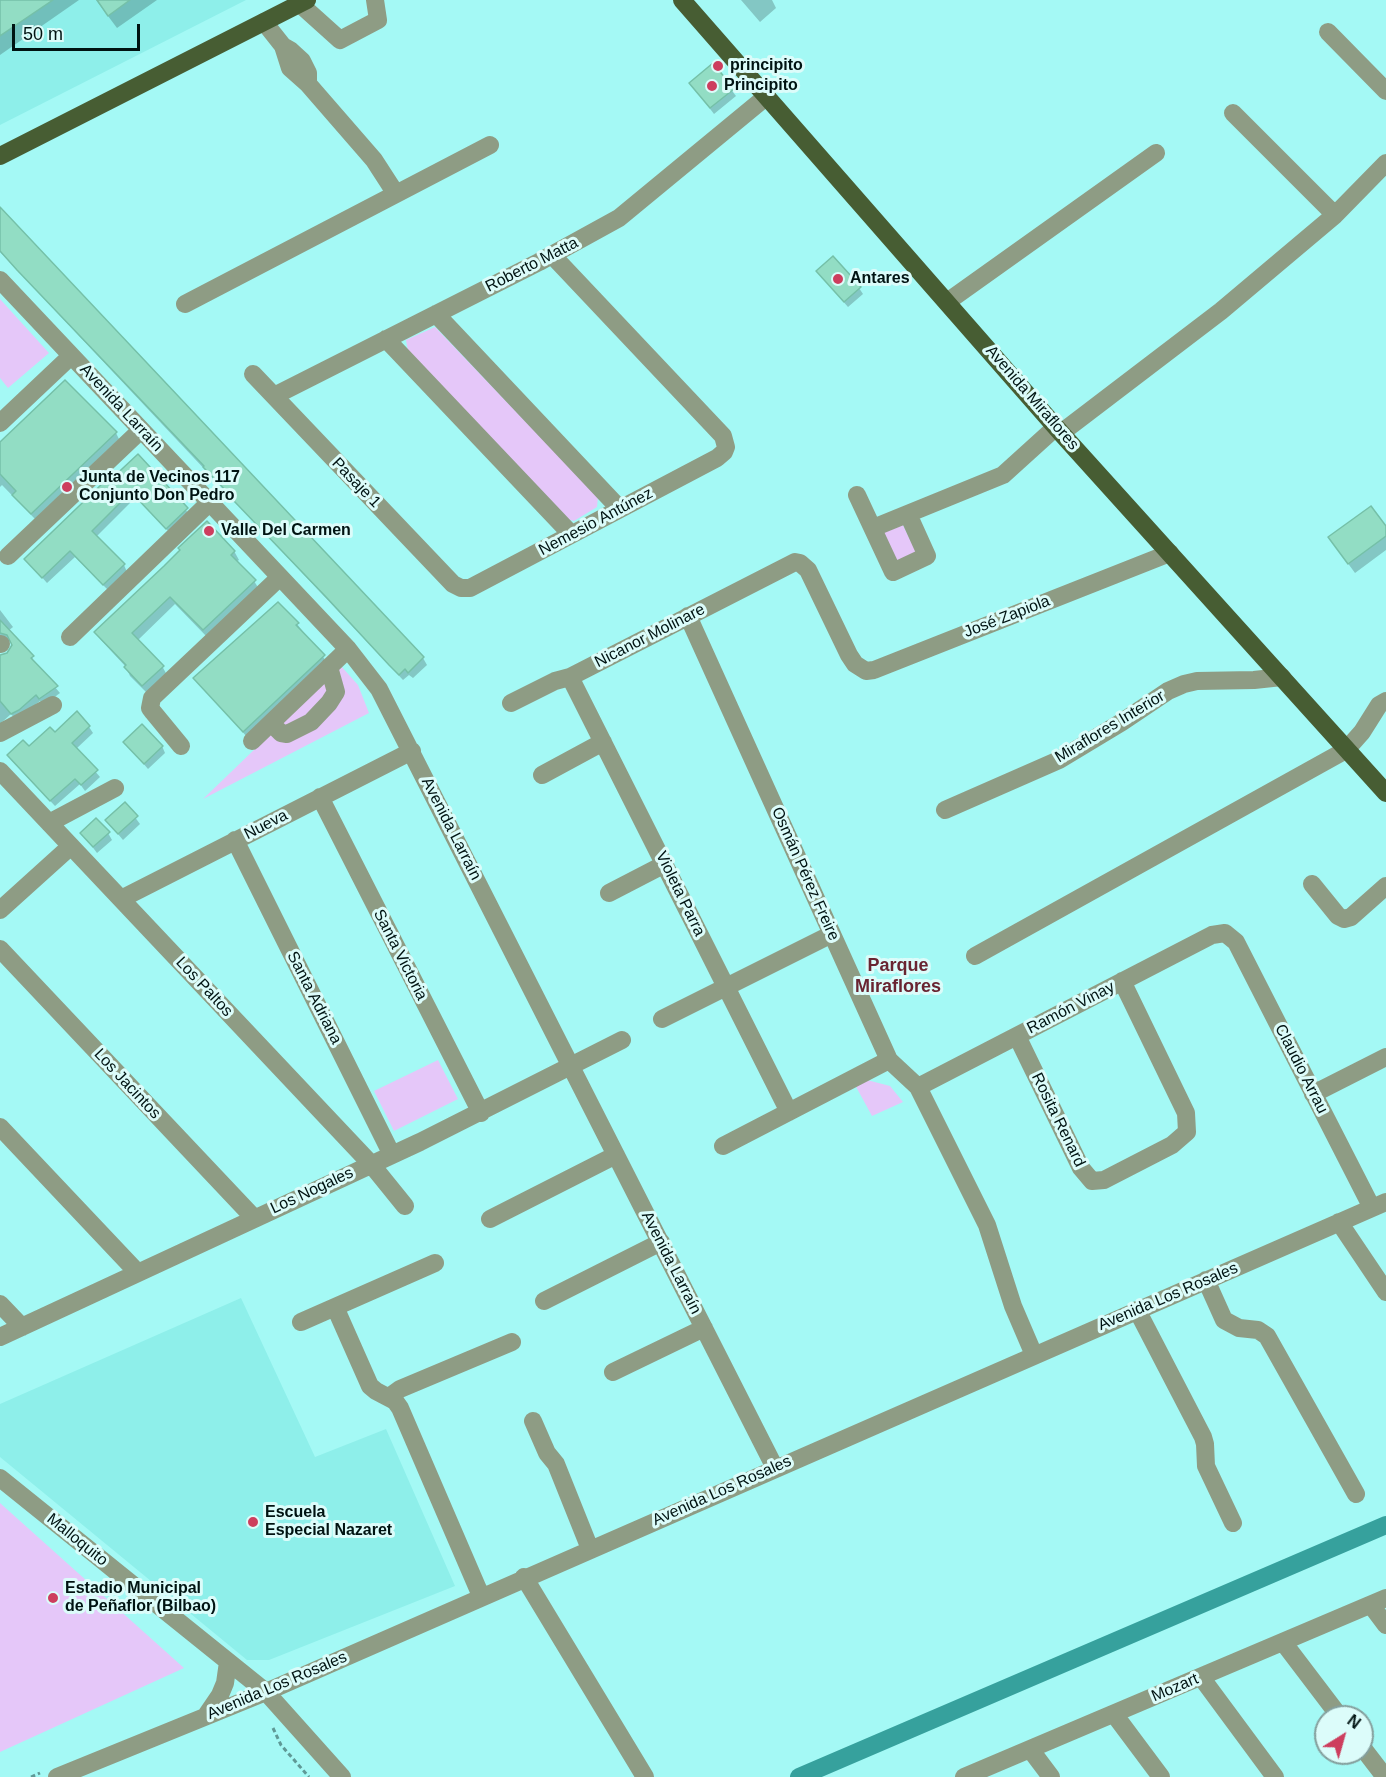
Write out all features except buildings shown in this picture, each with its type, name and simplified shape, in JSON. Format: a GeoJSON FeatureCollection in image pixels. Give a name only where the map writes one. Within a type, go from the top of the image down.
{"type":"FeatureCollection","features":[{"type":"Feature","properties":{"kind":"main road","name":"Avenida Miraflores"},"geometry":{"type":"LineString","coordinates":[[682,0],[1058,430],[1386,793]]}},
{"type":"Feature","properties":{"kind":"main road"},"geometry":{"type":"LineString","coordinates":[[0,156],[304,2]]}},
{"type":"Feature","properties":{"kind":"street"},"geometry":{"type":"LineString","coordinates":[[304,2],[340,40],[378,20],[375,0]]}},
{"type":"Feature","properties":{"kind":"street"},"geometry":{"type":"LineString","coordinates":[[264,22],[283,46],[290,68],[308,84],[378,165],[396,194]]}},
{"type":"Feature","properties":{"kind":"street"},"geometry":{"type":"LineString","coordinates":[[1328,32],[1386,91]]}},
{"type":"Feature","properties":{"kind":"street","name":"Roberto Matta"},"geometry":{"type":"LineString","coordinates":[[274,396],[552,255],[619,218],[767,96]]}},
{"type":"Feature","properties":{"kind":"street"},"geometry":{"type":"LineString","coordinates":[[1233,113],[1335,214]]}},
{"type":"Feature","properties":{"kind":"street"},"geometry":{"type":"LineString","coordinates":[[185,304],[490,145]]}},
{"type":"Feature","properties":{"kind":"street"},"geometry":{"type":"LineString","coordinates":[[947,302],[1156,153]]}},
{"type":"Feature","properties":{"kind":"street"},"geometry":{"type":"LineString","coordinates":[[873,528],[1003,475],[1058,430],[1221,311],[1335,214],[1386,163]]}},
{"type":"Feature","properties":{"kind":"street","name":"Nemesio Antúnez"},"geometry":{"type":"LineString","coordinates":[[461,588],[474,586],[721,456],[726,447],[723,436],[552,255]]}},
{"type":"Feature","properties":{"kind":"street","name":"Avenida Larraín"},"geometry":{"type":"LineString","coordinates":[[0,280],[348,649],[379,689],[775,1468]]}},
{"type":"Feature","properties":{"kind":"street"},"geometry":{"type":"LineString","coordinates":[[436,314],[620,509]]}},
{"type":"Feature","properties":{"kind":"street"},"geometry":{"type":"LineString","coordinates":[[386,339],[572,534]]}},
{"type":"Feature","properties":{"kind":"street"},"geometry":{"type":"LineString","coordinates":[[0,423],[71,356]]}},
{"type":"Feature","properties":{"kind":"street","name":"Pasaje 1"},"geometry":{"type":"LineString","coordinates":[[253,374],[450,582],[461,588]]}},
{"type":"Feature","properties":{"kind":"street"},"geometry":{"type":"LineString","coordinates":[[8,556],[141,430]]}},
{"type":"Feature","properties":{"kind":"street"},"geometry":{"type":"LineString","coordinates":[[857,495],[893,573],[927,556],[908,514]]}},
{"type":"Feature","properties":{"kind":"street"},"geometry":{"type":"LineString","coordinates":[[70,637],[209,503]]}},
{"type":"Feature","properties":{"kind":"street","name":"José Zapiola"},"geometry":{"type":"LineString","coordinates":[[786,565],[800,563],[808,570],[849,655],[860,669],[866,671],[874,670],[1170,553]]}},
{"type":"Feature","properties":{"kind":"street","name":"Nicanor Molinare"},"geometry":{"type":"LineString","coordinates":[[511,704],[555,681],[570,677],[786,565]]}},
{"type":"Feature","properties":{"kind":"street"},"geometry":{"type":"LineString","coordinates":[[181,746],[150,708],[152,698],[280,578]]}},
{"type":"Feature","properties":{"kind":"street","name":"Osmán Pérez Freire"},"geometry":{"type":"LineString","coordinates":[[688,616],[889,1060],[918,1087],[987,1225],[1013,1306],[1034,1355]]}},
{"type":"Feature","properties":{"kind":"street"},"geometry":{"type":"LineString","coordinates":[[252,741],[348,649]]}},
{"type":"Feature","properties":{"kind":"street"},"geometry":{"type":"LineString","coordinates":[[271,723],[281,733],[287,734],[311,722],[336,692],[336,685],[329,667]]}},
{"type":"Feature","properties":{"kind":"street","name":"Violeta Parra"},"geometry":{"type":"LineString","coordinates":[[570,677],[789,1112]]}},
{"type":"Feature","properties":{"kind":"street","name":"Miraflores Interior"},"geometry":{"type":"LineString","coordinates":[[945,810],[1059,760],[1168,691],[1184,684],[1197,681],[1282,677]]}},
{"type":"Feature","properties":{"kind":"street"},"geometry":{"type":"LineString","coordinates":[[975,956],[1346,750],[1362,732],[1379,705],[1386,701]]}},
{"type":"Feature","properties":{"kind":"street"},"geometry":{"type":"LineString","coordinates":[[0,733],[54,705]]}},
{"type":"Feature","properties":{"kind":"street"},"geometry":{"type":"LineString","coordinates":[[542,775],[603,742]]}},
{"type":"Feature","properties":{"kind":"street","name":"Nueva"},"geometry":{"type":"LineString","coordinates":[[121,898],[411,751]]}},
{"type":"Feature","properties":{"kind":"street","name":"Los Paltos"},"geometry":{"type":"LineString","coordinates":[[0,771],[370,1164],[405,1206]]}},
{"type":"Feature","properties":{"kind":"street"},"geometry":{"type":"LineString","coordinates":[[49,823],[115,788]]}},
{"type":"Feature","properties":{"kind":"street","name":"Santa Victoria"},"geometry":{"type":"LineString","coordinates":[[320,797],[481,1113]]}},
{"type":"Feature","properties":{"kind":"street","name":"Santa Adriana"},"geometry":{"type":"LineString","coordinates":[[235,840],[392,1155]]}},
{"type":"Feature","properties":{"kind":"street"},"geometry":{"type":"LineString","coordinates":[[0,910],[71,846]]}},
{"type":"Feature","properties":{"kind":"street"},"geometry":{"type":"LineString","coordinates":[[609,893],[665,864]]}},
{"type":"Feature","properties":{"kind":"street"},"geometry":{"type":"LineString","coordinates":[[1312,884],[1338,916],[1344,919],[1351,917],[1386,886]]}},
{"type":"Feature","properties":{"kind":"street","name":"Ramón Vinay"},"geometry":{"type":"LineString","coordinates":[[918,1087],[1212,935],[1225,933]]}},
{"type":"Feature","properties":{"kind":"street","name":"Claudio Arrau"},"geometry":{"type":"LineString","coordinates":[[1225,933],[1236,942],[1313,1094],[1379,1205]]}},
{"type":"Feature","properties":{"kind":"street"},"geometry":{"type":"LineString","coordinates":[[662,1019],[832,934]]}},
{"type":"Feature","properties":{"kind":"street","name":"Los Jacintos"},"geometry":{"type":"LineString","coordinates":[[0,949],[254,1218]]}},
{"type":"Feature","properties":{"kind":"street","name":"Rosita Renard"},"geometry":{"type":"LineString","coordinates":[[1017,1036],[1085,1176],[1097,1182],[1113,1175],[1181,1139],[1188,1123],[1186,1113],[1122,981]]}},
{"type":"Feature","properties":{"kind":"street","name":"Los Nogales"},"geometry":{"type":"LineString","coordinates":[[0,1337],[481,1113],[622,1040]]}},
{"type":"Feature","properties":{"kind":"street"},"geometry":{"type":"LineString","coordinates":[[1313,1094],[1386,1057]]}},
{"type":"Feature","properties":{"kind":"street"},"geometry":{"type":"LineString","coordinates":[[723,1146],[889,1060]]}},
{"type":"Feature","properties":{"kind":"street"},"geometry":{"type":"LineString","coordinates":[[0,1127],[138,1273]]}},
{"type":"Feature","properties":{"kind":"street"},"geometry":{"type":"LineString","coordinates":[[490,1220],[616,1155]]}},
{"type":"Feature","properties":{"kind":"street","name":"Avenida Los Rosales"},"geometry":{"type":"LineString","coordinates":[[57,1777],[266,1692],[524,1577],[1379,1205]]}},
{"type":"Feature","properties":{"kind":"street"},"geometry":{"type":"LineString","coordinates":[[1338,1222],[1386,1292]]}},
{"type":"Feature","properties":{"kind":"street"},"geometry":{"type":"LineString","coordinates":[[544,1301],[661,1242]]}},
{"type":"Feature","properties":{"kind":"street"},"geometry":{"type":"LineString","coordinates":[[302,1322],[435,1263]]}},
{"type":"Feature","properties":{"kind":"street"},"geometry":{"type":"LineString","coordinates":[[1206,1280],[1224,1320],[1239,1328],[1258,1330],[1267,1336],[1356,1494]]}},
{"type":"Feature","properties":{"kind":"street"},"geometry":{"type":"LineString","coordinates":[[0,1304],[22,1327]]}},
{"type":"Feature","properties":{"kind":"street"},"geometry":{"type":"LineString","coordinates":[[335,1307],[370,1386],[395,1401],[400,1408],[481,1596]]}},
{"type":"Feature","properties":{"kind":"street"},"geometry":{"type":"LineString","coordinates":[[1137,1310],[1203,1437],[1206,1466],[1233,1523]]}},
{"type":"Feature","properties":{"kind":"street"},"geometry":{"type":"LineString","coordinates":[[613,1372],[704,1328]]}},
{"type":"Feature","properties":{"kind":"street"},"geometry":{"type":"LineString","coordinates":[[389,1397],[400,1389],[512,1342]]}},
{"type":"Feature","properties":{"kind":"street"},"geometry":{"type":"LineString","coordinates":[[533,1421],[546,1453],[556,1464],[590,1549]]}},
{"type":"Feature","properties":{"kind":"street","name":"Malloquito"},"geometry":{"type":"LineString","coordinates":[[0,1478],[266,1692],[342,1777]]}},
{"type":"Feature","properties":{"kind":"street"},"geometry":{"type":"LineString","coordinates":[[524,1577],[645,1777]]}},
{"type":"Feature","properties":{"kind":"street"},"geometry":{"type":"LineString","coordinates":[[1378,1602],[1386,1625]]}},
{"type":"Feature","properties":{"kind":"street","name":"Mozart"},"geometry":{"type":"LineString","coordinates":[[964,1777],[1378,1602]]}},
{"type":"Feature","properties":{"kind":"street"},"geometry":{"type":"LineString","coordinates":[[1283,1642],[1331,1705]]}},
{"type":"Feature","properties":{"kind":"street"},"geometry":{"type":"LineString","coordinates":[[205,1717],[220,1695],[225,1683],[228,1662]]}},
{"type":"Feature","properties":{"kind":"street"},"geometry":{"type":"LineString","coordinates":[[1201,1677],[1275,1777]]}},
{"type":"Feature","properties":{"kind":"street"},"geometry":{"type":"LineString","coordinates":[[1114,1714],[1161,1777]]}},
{"type":"Feature","properties":{"kind":"street"},"geometry":{"type":"LineString","coordinates":[[1030,1749],[1051,1777]]}},
{"type":"Feature","properties":{"kind":"street"},"geometry":{"type":"LineString","coordinates":[[1374,1762],[1385,1777]]}},
{"type":"Feature","properties":{"kind":"shaded area"},"geometry":{"type":"Polygon","coordinates":[[[0,0],[246,0],[0,125],[0,0]]]}},
{"type":"Feature","properties":{"kind":"shaded area"},"geometry":{"type":"Polygon","coordinates":[[[0,299],[49,353],[8,388],[0,378],[0,299]]]}},
{"type":"Feature","properties":{"kind":"shaded area"},"geometry":{"type":"Polygon","coordinates":[[[435,327],[598,497],[597,507],[574,521],[567,519],[408,351],[406,340],[435,327]]]}},
{"type":"Feature","properties":{"kind":"shaded area"},"geometry":{"type":"Polygon","coordinates":[[[902,523],[918,556],[897,566],[880,532],[902,523]]]}},
{"type":"Feature","properties":{"kind":"shaded area"},"geometry":{"type":"Polygon","coordinates":[[[341,666],[358,685],[369,713],[203,799],[341,666]]]}},
{"type":"Feature","properties":{"kind":"shaded area"},"geometry":{"type":"Polygon","coordinates":[[[438,1060],[458,1099],[394,1131],[374,1091],[438,1060]]]}},
{"type":"Feature","properties":{"kind":"shaded area"},"geometry":{"type":"Polygon","coordinates":[[[867,1080],[890,1086],[903,1102],[872,1116],[854,1083],[867,1080]]]}},
{"type":"Feature","properties":{"kind":"shaded area","name":"Escuela Especial Nazaret"},"geometry":{"type":"Polygon","coordinates":[[[241,1298],[315,1457],[386,1429],[455,1586],[269,1660],[247,1660],[0,1457],[0,1404],[241,1298]]]}},
{"type":"Feature","properties":{"kind":"shaded area","name":"Estadio Municipal de Peñaflor (Bilbao)"},"geometry":{"type":"Polygon","coordinates":[[[0,1503],[184,1668],[0,1752],[0,1503]]]}},
{"type":"Feature","properties":{"kind":"waterway"},"geometry":{"type":"LineString","coordinates":[[799,1777],[1386,1525]]}},
{"type":"Feature","properties":{"kind":"place","name":"principito"},"geometry":{"type":"Point","coordinates":[718,66]}},
{"type":"Feature","properties":{"kind":"place","name":"Principito"},"geometry":{"type":"Point","coordinates":[712,86]}},
{"type":"Feature","properties":{"kind":"place","name":"Antares"},"geometry":{"type":"Point","coordinates":[838,279]}},
{"type":"Feature","properties":{"kind":"place","name":"Junta de Vecinos 117 Conjunto Don Pedro"},"geometry":{"type":"Point","coordinates":[67,487]}},
{"type":"Feature","properties":{"kind":"place","name":"Valle Del Carmen"},"geometry":{"type":"Point","coordinates":[209,531]}},
{"type":"Feature","properties":{"kind":"place","name":"Escuela Especial Nazaret"},"geometry":{"type":"Point","coordinates":[253,1522]}},
{"type":"Feature","properties":{"kind":"place","name":"Estadio Municipal de Peñaflor (Bilbao)"},"geometry":{"type":"Point","coordinates":[53,1598]}},
{"type":"Feature","properties":{"kind":"district","name":"Parque Miraflores"},"geometry":{"type":"Point","coordinates":[898,976]}}]}
